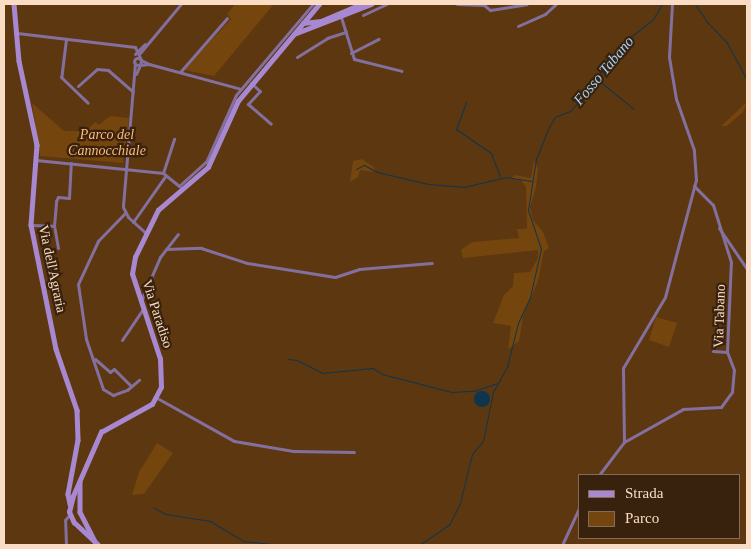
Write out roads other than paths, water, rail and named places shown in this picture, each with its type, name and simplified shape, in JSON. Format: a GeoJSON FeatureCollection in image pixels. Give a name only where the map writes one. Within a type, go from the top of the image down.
{"type":"FeatureCollection","features":[{"type":"Feature","properties":{"kind":"main road","name":"Via dell'Agraria"},"geometry":{"type":"LineString","coordinates":[[14,4],[20,67],[34,118],[36,160],[31,225],[56,350],[77,410],[78,440],[68,494],[70,515]]}},
{"type":"Feature","properties":{"kind":"main road","name":"Via Paradiso"},"geometry":{"type":"LineString","coordinates":[[157,398],[161,388],[160,359],[132,269],[146,233],[163,204],[208,166],[233,109],[251,83],[319,4]]}},
{"type":"Feature","properties":{"kind":"main road"},"geometry":{"type":"LineString","coordinates":[[303,23],[314,23],[361,4]]}},
{"type":"Feature","properties":{"kind":"main road"},"geometry":{"type":"LineString","coordinates":[[293,35],[341,18],[370,4]]}},
{"type":"Feature","properties":{"kind":"main road"},"geometry":{"type":"LineString","coordinates":[[309,16],[314,23]]}},
{"type":"Feature","properties":{"kind":"main road"},"geometry":{"type":"LineString","coordinates":[[303,23],[309,29]]}},
{"type":"Feature","properties":{"kind":"main road"},"geometry":{"type":"LineString","coordinates":[[70,507],[101,432],[146,408],[157,398]]}},
{"type":"Feature","properties":{"kind":"main road"},"geometry":{"type":"LineString","coordinates":[[70,515],[78,516],[80,510],[81,478]]}},
{"type":"Feature","properties":{"kind":"main road"},"geometry":{"type":"LineString","coordinates":[[80,510],[98,545]]}},
{"type":"Feature","properties":{"kind":"main road"},"geometry":{"type":"LineString","coordinates":[[70,515],[80,530],[98,545]]}},
{"type":"Feature","properties":{"kind":"street"},"geometry":{"type":"LineString","coordinates":[[137,51],[181,4]]}},
{"type":"Feature","properties":{"kind":"street"},"geometry":{"type":"LineString","coordinates":[[36,160],[126,168],[164,174],[179,186],[206,162],[229,108],[241,89],[313,4]]}},
{"type":"Feature","properties":{"kind":"street"},"geometry":{"type":"LineString","coordinates":[[364,15],[388,4]]}},
{"type":"Feature","properties":{"kind":"street"},"geometry":{"type":"LineString","coordinates":[[457,4],[484,5],[490,10],[527,4]]}},
{"type":"Feature","properties":{"kind":"street"},"geometry":{"type":"LineString","coordinates":[[518,26],[544,14],[556,4]]}},
{"type":"Feature","properties":{"kind":"street"},"geometry":{"type":"LineString","coordinates":[[624,442],[623,368],[665,296],[694,186],[694,150],[676,99],[669,57],[672,4]]}},
{"type":"Feature","properties":{"kind":"street"},"geometry":{"type":"LineString","coordinates":[[181,71],[227,18]]}},
{"type":"Feature","properties":{"kind":"street"},"geometry":{"type":"LineString","coordinates":[[341,18],[354,59],[402,71]]}},
{"type":"Feature","properties":{"kind":"street"},"geometry":{"type":"LineString","coordinates":[[297,57],[327,38],[346,32]]}},
{"type":"Feature","properties":{"kind":"street"},"geometry":{"type":"LineString","coordinates":[[17,33],[128,46],[137,51],[141,60],[135,79]]}},
{"type":"Feature","properties":{"kind":"street"},"geometry":{"type":"LineString","coordinates":[[66,39],[61,77],[88,103]]}},
{"type":"Feature","properties":{"kind":"street"},"geometry":{"type":"LineString","coordinates":[[351,53],[379,39]]}},
{"type":"Feature","properties":{"kind":"street"},"geometry":{"type":"LineString","coordinates":[[139,380],[120,393],[107,392],[86,339],[78,284],[98,241],[124,213],[135,61],[137,51],[147,42]]}},
{"type":"Feature","properties":{"kind":"street"},"geometry":{"type":"LineString","coordinates":[[128,46],[137,51]]}},
{"type":"Feature","properties":{"kind":"street"},"geometry":{"type":"LineString","coordinates":[[135,61],[141,60],[149,64],[181,71],[241,89]]}},
{"type":"Feature","properties":{"kind":"street"},"geometry":{"type":"LineString","coordinates":[[135,61],[140,65],[149,64]]}},
{"type":"Feature","properties":{"kind":"street"},"geometry":{"type":"LineString","coordinates":[[78,86],[95,69],[108,70],[133,92]]}},
{"type":"Feature","properties":{"kind":"street"},"geometry":{"type":"LineString","coordinates":[[251,83],[260,91],[248,104],[271,124]]}},
{"type":"Feature","properties":{"kind":"street"},"geometry":{"type":"LineString","coordinates":[[133,222],[164,174],[174,139]]}},
{"type":"Feature","properties":{"kind":"street"},"geometry":{"type":"LineString","coordinates":[[58,248],[54,226],[58,197],[69,198],[70,163]]}},
{"type":"Feature","properties":{"kind":"street","name":"Via Tabano"},"geometry":{"type":"LineString","coordinates":[[600,474],[624,442],[683,409],[724,405],[732,392],[734,370],[727,352],[732,300],[731,262],[713,206],[694,186]]}},
{"type":"Feature","properties":{"kind":"street"},"geometry":{"type":"LineString","coordinates":[[124,213],[146,233]]}},
{"type":"Feature","properties":{"kind":"street"},"geometry":{"type":"LineString","coordinates":[[31,225],[54,226]]}},
{"type":"Feature","properties":{"kind":"street"},"geometry":{"type":"LineString","coordinates":[[719,228],[747,269]]}},
{"type":"Feature","properties":{"kind":"street"},"geometry":{"type":"LineString","coordinates":[[141,302],[166,249],[178,234]]}},
{"type":"Feature","properties":{"kind":"street"},"geometry":{"type":"LineString","coordinates":[[166,249],[202,248],[247,263],[335,277],[359,269],[432,262]]}},
{"type":"Feature","properties":{"kind":"street"},"geometry":{"type":"LineString","coordinates":[[727,300],[732,300]]}},
{"type":"Feature","properties":{"kind":"street"},"geometry":{"type":"LineString","coordinates":[[122,340],[143,309]]}},
{"type":"Feature","properties":{"kind":"street"},"geometry":{"type":"LineString","coordinates":[[713,351],[727,352]]}},
{"type":"Feature","properties":{"kind":"street"},"geometry":{"type":"LineString","coordinates":[[95,358],[110,372],[114,369],[131,386]]}},
{"type":"Feature","properties":{"kind":"street"},"geometry":{"type":"LineString","coordinates":[[157,398],[234,441],[293,450],[354,452]]}},
{"type":"Feature","properties":{"kind":"street"},"geometry":{"type":"LineString","coordinates":[[70,507],[75,505],[80,510]]}},
{"type":"Feature","properties":{"kind":"street"},"geometry":{"type":"LineString","coordinates":[[562,545],[578,510]]}},
{"type":"Feature","properties":{"kind":"street"},"geometry":{"type":"LineString","coordinates":[[66,545],[65,520],[70,515]]}},
{"type":"Feature","properties":{"kind":"water"},"geometry":{"type":"Polygon","coordinates":[[[482,391],[490,399],[482,407],[474,399],[482,391]]]}},
{"type":"Feature","properties":{"kind":"waterway","name":"Fosso Tabano"},"geometry":{"type":"LineString","coordinates":[[419,545],[449,525],[460,503],[472,454],[483,441],[493,392],[507,367],[518,323],[530,297],[541,249],[528,210],[536,159],[548,129],[555,117],[570,111],[595,83],[624,42],[653,19],[662,4]]}},
{"type":"Feature","properties":{"kind":"waterway"},"geometry":{"type":"LineString","coordinates":[[695,4],[708,23],[727,43],[747,80]]}},
{"type":"Feature","properties":{"kind":"waterway"},"geometry":{"type":"LineString","coordinates":[[598,80],[634,109]]}},
{"type":"Feature","properties":{"kind":"waterway"},"geometry":{"type":"LineString","coordinates":[[466,102],[456,129],[491,153],[500,176]]}},
{"type":"Feature","properties":{"kind":"waterway"},"geometry":{"type":"LineString","coordinates":[[356,169],[364,165],[377,172],[429,184],[464,187],[506,177],[532,181]]}},
{"type":"Feature","properties":{"kind":"waterway"},"geometry":{"type":"LineString","coordinates":[[288,359],[297,360],[322,373],[373,368],[382,374],[452,392],[474,391],[497,383]]}},
{"type":"Feature","properties":{"kind":"waterway"},"geometry":{"type":"LineString","coordinates":[[153,507],[165,514],[210,521],[243,541],[281,545]]}},
{"type":"Feature","properties":{"kind":"park label","name":"Parco del Cannocchiale"},"geometry":{"type":"Point","coordinates":[107,144]}}]}
